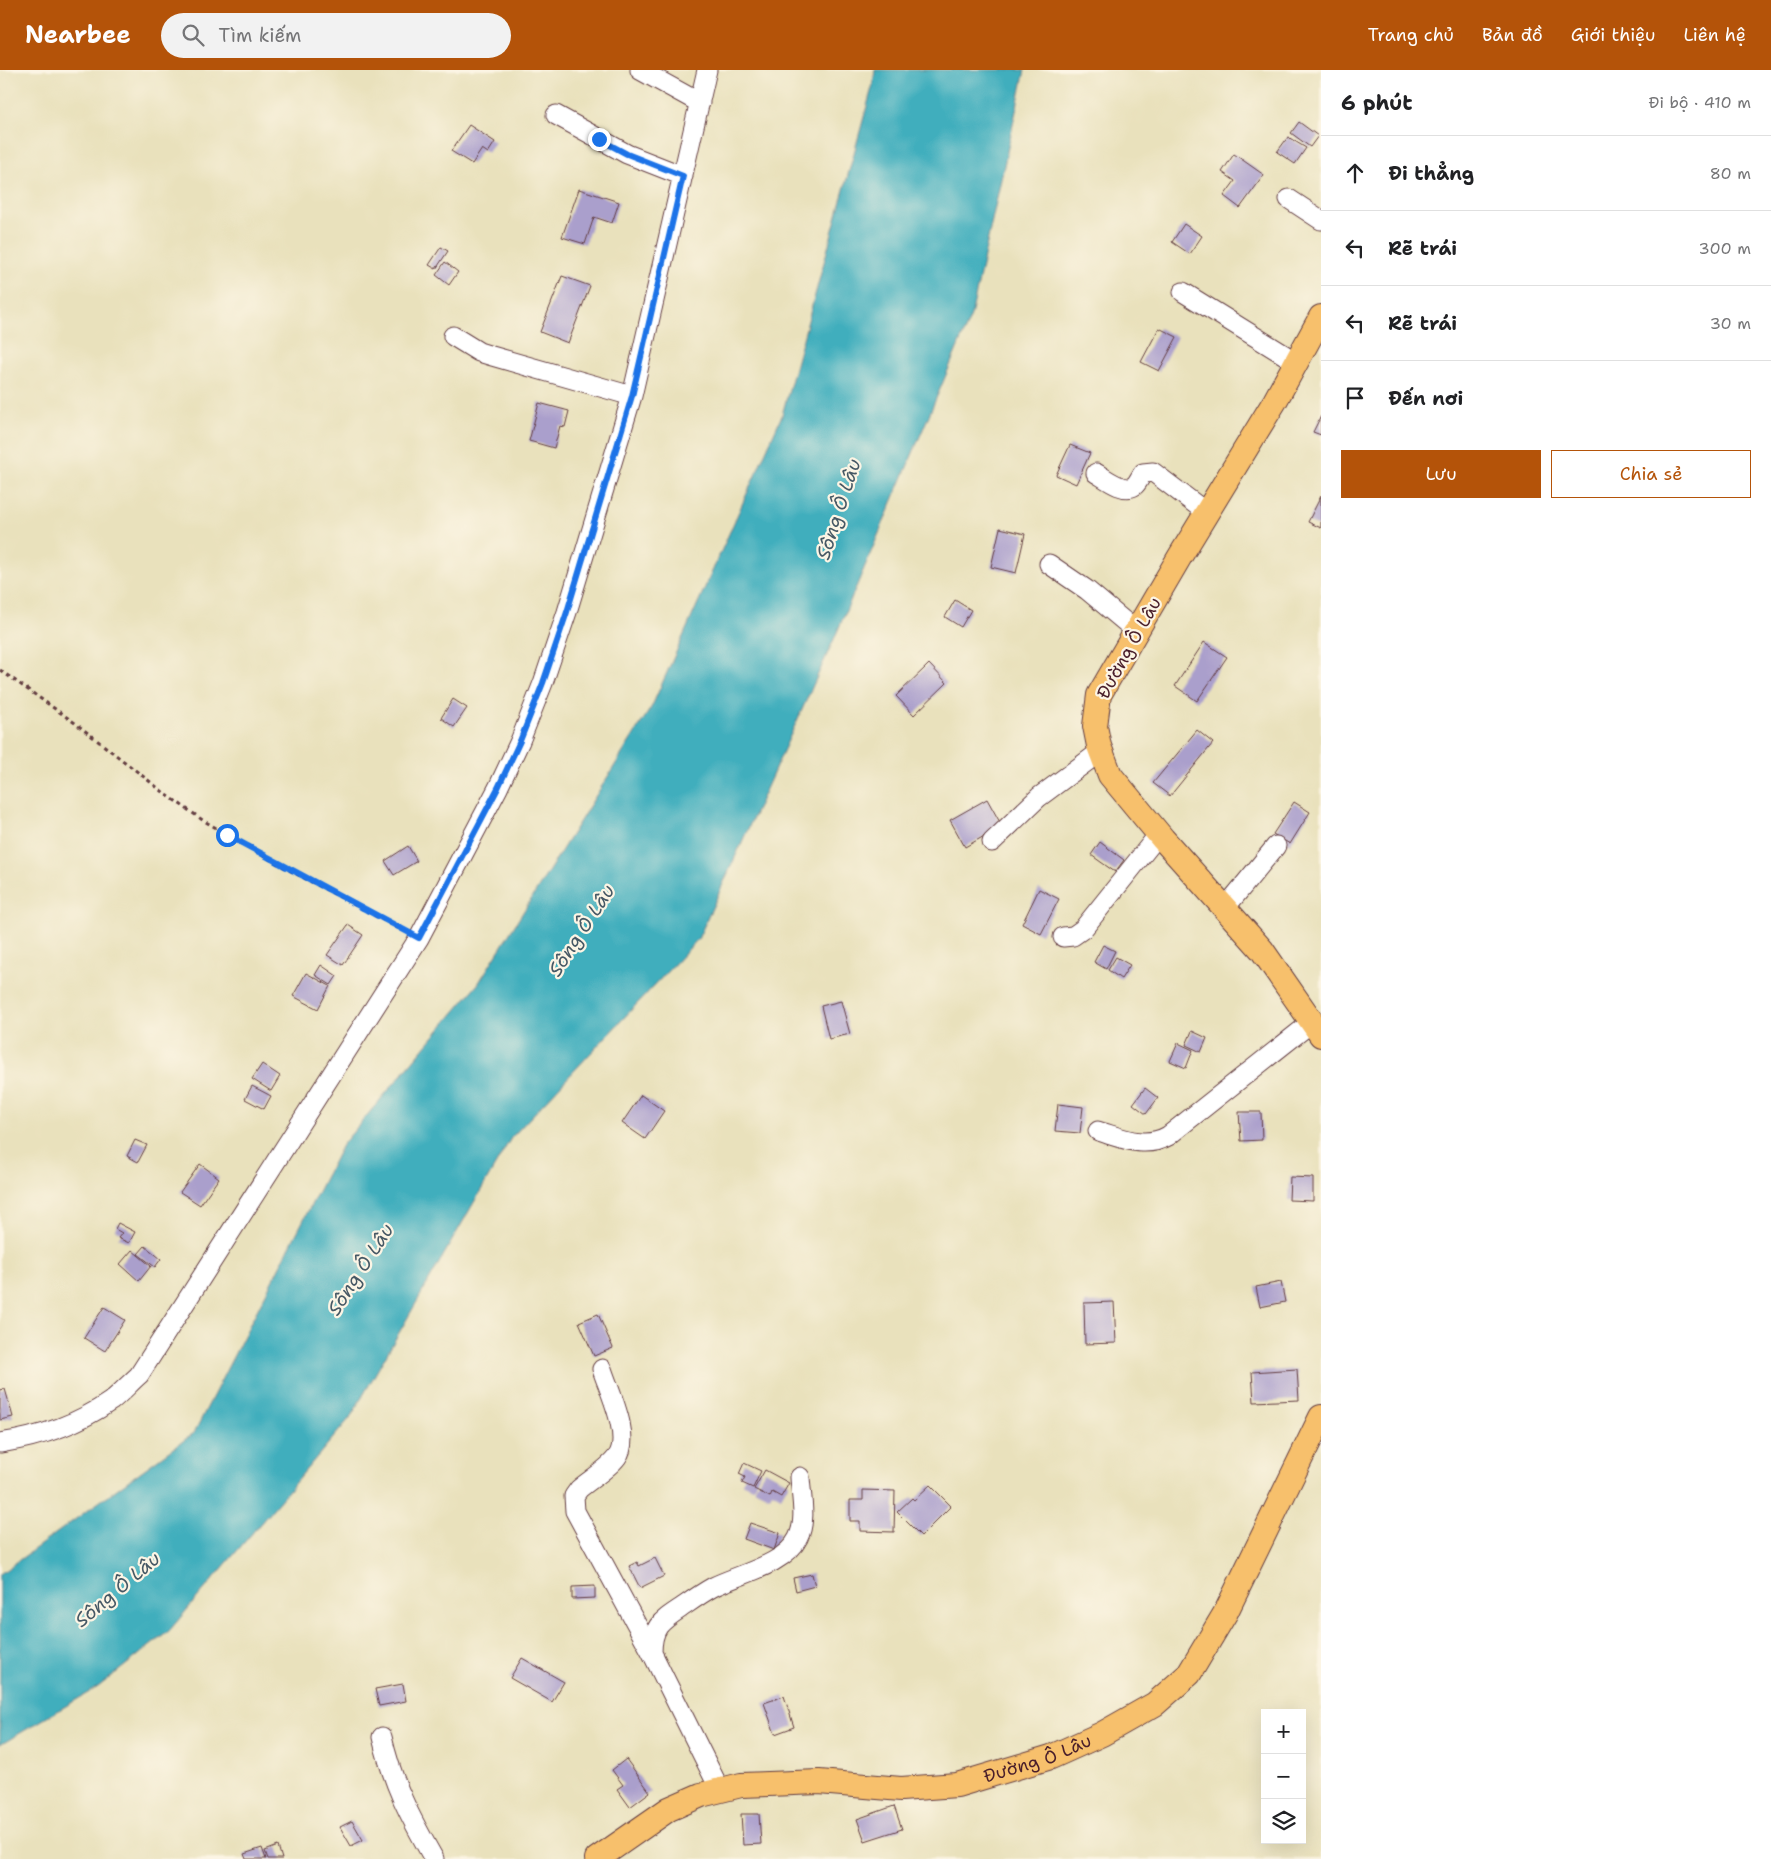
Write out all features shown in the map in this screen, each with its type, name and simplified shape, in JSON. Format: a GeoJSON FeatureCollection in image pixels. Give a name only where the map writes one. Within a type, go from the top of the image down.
{"type":"FeatureCollection","features":[{"type":"Feature","properties":{"kind":"main road","name":"Đường Ô Lâu"},"geometry":{"type":"LineString","coordinates":[[1317,1028],[1262,950],[1159,834],[1110,774],[1101,752],[1095,726],[1099,695],[1275,401],[1321,317]]}},
{"type":"Feature","properties":{"kind":"main road","name":"Đường Ô Lâu"},"geometry":{"type":"LineString","coordinates":[[597,1859],[669,1809],[700,1795],[741,1785],[819,1782],[901,1789],[957,1785],[1052,1757],[1102,1734],[1155,1704],[1189,1674],[1226,1612],[1321,1417]]}},
{"type":"Feature","properties":{"kind":"street"},"geometry":{"type":"LineString","coordinates":[[640,70],[700,102]]}},
{"type":"Feature","properties":{"kind":"street"},"geometry":{"type":"LineString","coordinates":[[0,1443],[31,1438],[75,1422],[111,1400],[139,1374],[419,938],[498,788],[520,741],[543,683],[567,612],[632,396],[707,70]]}},
{"type":"Feature","properties":{"kind":"street"},"geometry":{"type":"LineString","coordinates":[[556,116],[627,154],[683,176]]}},
{"type":"Feature","properties":{"kind":"street"},"geometry":{"type":"LineString","coordinates":[[1289,199],[1321,220]]}},
{"type":"Feature","properties":{"kind":"street"},"geometry":{"type":"LineString","coordinates":[[1183,292],[1296,362]]}},
{"type":"Feature","properties":{"kind":"street"},"geometry":{"type":"LineString","coordinates":[[453,336],[479,352],[632,396]]}},
{"type":"Feature","properties":{"kind":"street"},"geometry":{"type":"LineString","coordinates":[[1096,473],[1126,488],[1135,485],[1143,473],[1153,472],[1207,513]]}},
{"type":"Feature","properties":{"kind":"street"},"geometry":{"type":"LineString","coordinates":[[1049,564],[1087,590],[1136,631]]}},
{"type":"Feature","properties":{"kind":"street"},"geometry":{"type":"LineString","coordinates":[[992,842],[1040,797],[1101,752]]}},
{"type":"Feature","properties":{"kind":"street"},"geometry":{"type":"LineString","coordinates":[[1063,937],[1073,936],[1083,929],[1159,834]]}},
{"type":"Feature","properties":{"kind":"street"},"geometry":{"type":"LineString","coordinates":[[1225,908],[1276,846]]}},
{"type":"Feature","properties":{"kind":"street"},"geometry":{"type":"LineString","coordinates":[[1098,1131],[1140,1143],[1160,1141],[1317,1028]]}},
{"type":"Feature","properties":{"kind":"street"},"geometry":{"type":"LineString","coordinates":[[602,1369],[622,1430],[623,1445],[616,1459],[579,1489],[574,1496],[575,1511],[652,1653],[720,1790]]}},
{"type":"Feature","properties":{"kind":"street"},"geometry":{"type":"LineString","coordinates":[[652,1653],[654,1633],[663,1620],[713,1587],[775,1560],[787,1553],[793,1546],[799,1537],[803,1510],[800,1477]]}},
{"type":"Feature","properties":{"kind":"street"},"geometry":{"type":"LineString","coordinates":[[382,1737],[392,1776],[402,1801],[434,1859]]}},
{"type":"Feature","properties":{"kind":"path"},"geometry":{"type":"LineString","coordinates":[[0,670],[76,724],[166,795],[204,821],[286,868],[419,938]]}},
{"type":"Feature","properties":{"kind":"water","name":"Sông Ô Lâu"},"geometry":{"type":"Polygon","coordinates":[[[875,70],[1025,70],[971,316],[835,637],[698,939],[511,1138],[350,1418],[169,1631],[98,1687],[0,1745],[0,1574],[194,1433],[342,1145],[478,984],[652,706],[782,415],[873,84],[875,70]]]}},
{"type":"Feature","properties":{"kind":"building"},"geometry":{"type":"Polygon","coordinates":[[[1299,122],[1318,136],[1310,147],[1291,133],[1299,122]]]}},
{"type":"Feature","properties":{"kind":"building"},"geometry":{"type":"Polygon","coordinates":[[[469,125],[495,142],[488,153],[482,149],[472,164],[451,151],[469,125]]]}},
{"type":"Feature","properties":{"kind":"building"},"geometry":{"type":"Polygon","coordinates":[[[1288,137],[1306,148],[1295,164],[1277,152],[1288,137]]]}},
{"type":"Feature","properties":{"kind":"building"},"geometry":{"type":"Polygon","coordinates":[[[1234,154],[1264,175],[1240,208],[1224,196],[1235,181],[1222,172],[1234,154]]]}},
{"type":"Feature","properties":{"kind":"building"},"geometry":{"type":"Polygon","coordinates":[[[579,189],[619,202],[612,223],[594,217],[585,244],[562,237],[579,189]]]}},
{"type":"Feature","properties":{"kind":"building"},"geometry":{"type":"Polygon","coordinates":[[[1184,224],[1202,236],[1190,254],[1172,242],[1184,224]]]}},
{"type":"Feature","properties":{"kind":"building"},"geometry":{"type":"Polygon","coordinates":[[[441,247],[448,251],[436,269],[429,265],[441,247]]]}},
{"type":"Feature","properties":{"kind":"building"},"geometry":{"type":"Polygon","coordinates":[[[445,262],[458,272],[449,285],[436,275],[445,262]]]}},
{"type":"Feature","properties":{"kind":"building"},"geometry":{"type":"Polygon","coordinates":[[[562,276],[590,286],[568,343],[540,332],[562,276]]]}},
{"type":"Feature","properties":{"kind":"building"},"geometry":{"type":"Polygon","coordinates":[[[1159,328],[1177,337],[1159,371],[1141,362],[1159,328]]]}},
{"type":"Feature","properties":{"kind":"building"},"geometry":{"type":"Polygon","coordinates":[[[539,403],[569,411],[565,427],[560,426],[554,448],[529,441],[539,403]]]}},
{"type":"Feature","properties":{"kind":"building"},"geometry":{"type":"Polygon","coordinates":[[[1321,416],[1321,435],[1313,432],[1321,416]]]}},
{"type":"Feature","properties":{"kind":"building"},"geometry":{"type":"Polygon","coordinates":[[[1070,445],[1090,453],[1076,484],[1056,475],[1070,445]]]}},
{"type":"Feature","properties":{"kind":"building"},"geometry":{"type":"Polygon","coordinates":[[[1321,496],[1321,528],[1308,522],[1321,496]]]}},
{"type":"Feature","properties":{"kind":"building"},"geometry":{"type":"Polygon","coordinates":[[[1000,528],[1025,534],[1016,573],[991,567],[1000,528]]]}},
{"type":"Feature","properties":{"kind":"building"},"geometry":{"type":"Polygon","coordinates":[[[955,600],[971,610],[961,627],[945,617],[955,600]]]}},
{"type":"Feature","properties":{"kind":"building"},"geometry":{"type":"Polygon","coordinates":[[[1204,642],[1227,657],[1197,701],[1175,686],[1204,642]]]}},
{"type":"Feature","properties":{"kind":"building"},"geometry":{"type":"Polygon","coordinates":[[[929,664],[947,683],[914,715],[896,696],[929,664]]]}},
{"type":"Feature","properties":{"kind":"building"},"geometry":{"type":"Polygon","coordinates":[[[453,699],[467,708],[454,727],[441,718],[453,699]]]}},
{"type":"Feature","properties":{"kind":"building"},"geometry":{"type":"Polygon","coordinates":[[[1197,730],[1213,743],[1170,796],[1153,783],[1197,730]]]}},
{"type":"Feature","properties":{"kind":"building"},"geometry":{"type":"Polygon","coordinates":[[[987,799],[1002,826],[965,847],[950,820],[987,799]]]}},
{"type":"Feature","properties":{"kind":"building"},"geometry":{"type":"Polygon","coordinates":[[[1294,802],[1310,812],[1290,844],[1273,834],[1294,802]]]}},
{"type":"Feature","properties":{"kind":"building"},"geometry":{"type":"Polygon","coordinates":[[[1100,842],[1124,860],[1115,872],[1091,855],[1100,842]]]}},
{"type":"Feature","properties":{"kind":"building"},"geometry":{"type":"Polygon","coordinates":[[[408,846],[417,861],[394,875],[385,861],[408,846]]]}},
{"type":"Feature","properties":{"kind":"building"},"geometry":{"type":"Polygon","coordinates":[[[1039,889],[1059,899],[1041,934],[1022,924],[1039,889]]]}},
{"type":"Feature","properties":{"kind":"building"},"geometry":{"type":"Polygon","coordinates":[[[348,925],[363,935],[343,965],[327,955],[348,925]]]}},
{"type":"Feature","properties":{"kind":"building"},"geometry":{"type":"Polygon","coordinates":[[[1103,945],[1115,951],[1106,969],[1094,962],[1103,945]]]}},
{"type":"Feature","properties":{"kind":"building"},"geometry":{"type":"Polygon","coordinates":[[[1116,957],[1130,965],[1121,979],[1108,970],[1116,957]]]}},
{"type":"Feature","properties":{"kind":"building"},"geometry":{"type":"Polygon","coordinates":[[[321,965],[337,976],[331,985],[315,975],[321,965]]]}},
{"type":"Feature","properties":{"kind":"building"},"geometry":{"type":"Polygon","coordinates":[[[306,973],[330,986],[318,1009],[293,996],[306,973]]]}},
{"type":"Feature","properties":{"kind":"building"},"geometry":{"type":"Polygon","coordinates":[[[841,1001],[850,1034],[829,1039],[821,1006],[841,1001]]]}},
{"type":"Feature","properties":{"kind":"building"},"geometry":{"type":"Polygon","coordinates":[[[1192,1031],[1207,1038],[1201,1052],[1186,1045],[1192,1031]]]}},
{"type":"Feature","properties":{"kind":"building"},"geometry":{"type":"Polygon","coordinates":[[[1178,1043],[1193,1050],[1186,1068],[1170,1061],[1178,1043]]]}},
{"type":"Feature","properties":{"kind":"building"},"geometry":{"type":"Polygon","coordinates":[[[262,1064],[280,1076],[271,1091],[252,1079],[262,1064]]]}},
{"type":"Feature","properties":{"kind":"building"},"geometry":{"type":"Polygon","coordinates":[[[252,1086],[271,1096],[264,1109],[245,1099],[252,1086]]]}},
{"type":"Feature","properties":{"kind":"building"},"geometry":{"type":"Polygon","coordinates":[[[1145,1088],[1158,1098],[1146,1114],[1133,1104],[1145,1088]]]}},
{"type":"Feature","properties":{"kind":"building"},"geometry":{"type":"Polygon","coordinates":[[[641,1095],[664,1111],[645,1139],[622,1123],[641,1095]]]}},
{"type":"Feature","properties":{"kind":"building"},"geometry":{"type":"Polygon","coordinates":[[[1058,1104],[1083,1107],[1080,1133],[1055,1131],[1058,1104]]]}},
{"type":"Feature","properties":{"kind":"building"},"geometry":{"type":"Polygon","coordinates":[[[1239,1112],[1261,1112],[1262,1140],[1241,1141],[1239,1112]]]}},
{"type":"Feature","properties":{"kind":"building"},"geometry":{"type":"Polygon","coordinates":[[[135,1140],[147,1145],[138,1162],[127,1156],[135,1140]]]}},
{"type":"Feature","properties":{"kind":"building"},"geometry":{"type":"Polygon","coordinates":[[[200,1164],[219,1178],[200,1205],[180,1192],[200,1164]]]}},
{"type":"Feature","properties":{"kind":"building"},"geometry":{"type":"Polygon","coordinates":[[[1290,1177],[1313,1178],[1313,1201],[1289,1200],[1290,1177]]]}},
{"type":"Feature","properties":{"kind":"building"},"geometry":{"type":"Polygon","coordinates":[[[118,1223],[135,1232],[129,1243],[118,1238],[122,1233],[115,1229],[118,1223]]]}},
{"type":"Feature","properties":{"kind":"building"},"geometry":{"type":"Polygon","coordinates":[[[145,1246],[161,1259],[155,1267],[138,1254],[145,1246]]]}},
{"type":"Feature","properties":{"kind":"building"},"geometry":{"type":"Polygon","coordinates":[[[132,1250],[151,1266],[139,1281],[120,1264],[132,1250]]]}},
{"type":"Feature","properties":{"kind":"building"},"geometry":{"type":"Polygon","coordinates":[[[1281,1282],[1285,1302],[1260,1307],[1256,1287],[1281,1282]]]}},
{"type":"Feature","properties":{"kind":"building"},"geometry":{"type":"Polygon","coordinates":[[[1114,1302],[1116,1343],[1085,1344],[1084,1303],[1114,1302]]]}},
{"type":"Feature","properties":{"kind":"building"},"geometry":{"type":"Polygon","coordinates":[[[104,1307],[125,1320],[105,1351],[84,1338],[104,1307]]]}},
{"type":"Feature","properties":{"kind":"building"},"geometry":{"type":"Polygon","coordinates":[[[598,1314],[613,1348],[594,1356],[579,1322],[598,1314]]]}},
{"type":"Feature","properties":{"kind":"building"},"geometry":{"type":"Polygon","coordinates":[[[1297,1369],[1299,1400],[1254,1402],[1252,1372],[1297,1369]]]}},
{"type":"Feature","properties":{"kind":"building"},"geometry":{"type":"Polygon","coordinates":[[[5,1389],[13,1417],[0,1420],[0,1390],[5,1389]]]}},
{"type":"Feature","properties":{"kind":"building"},"geometry":{"type":"Polygon","coordinates":[[[744,1463],[761,1471],[753,1488],[742,1483],[745,1477],[739,1474],[744,1463]]]}},
{"type":"Feature","properties":{"kind":"building"},"geometry":{"type":"Polygon","coordinates":[[[765,1470],[789,1483],[781,1497],[772,1492],[770,1497],[754,1489],[765,1470]]]}},
{"type":"Feature","properties":{"kind":"building"},"geometry":{"type":"Polygon","coordinates":[[[930,1485],[951,1506],[921,1536],[897,1512],[930,1485]]]}},
{"type":"Feature","properties":{"kind":"building"},"geometry":{"type":"Polygon","coordinates":[[[863,1490],[895,1491],[894,1532],[860,1531],[860,1521],[850,1521],[850,1500],[863,1500],[863,1490]]]}},
{"type":"Feature","properties":{"kind":"building"},"geometry":{"type":"Polygon","coordinates":[[[750,1523],[780,1533],[774,1550],[744,1539],[750,1523]]]}},
{"type":"Feature","properties":{"kind":"building"},"geometry":{"type":"Polygon","coordinates":[[[655,1558],[664,1576],[640,1588],[629,1566],[637,1562],[639,1566],[655,1558]]]}},
{"type":"Feature","properties":{"kind":"building"},"geometry":{"type":"Polygon","coordinates":[[[812,1574],[815,1586],[796,1591],[793,1578],[812,1574]]]}},
{"type":"Feature","properties":{"kind":"building"},"geometry":{"type":"Polygon","coordinates":[[[595,1586],[595,1598],[572,1599],[572,1587],[595,1586]]]}},
{"type":"Feature","properties":{"kind":"building"},"geometry":{"type":"Polygon","coordinates":[[[522,1658],[564,1682],[552,1702],[510,1678],[522,1658]]]}},
{"type":"Feature","properties":{"kind":"building"},"geometry":{"type":"Polygon","coordinates":[[[403,1684],[406,1701],[379,1706],[375,1689],[403,1684]]]}},
{"type":"Feature","properties":{"kind":"building"},"geometry":{"type":"Polygon","coordinates":[[[784,1696],[794,1727],[775,1734],[764,1703],[784,1696]]]}},
{"type":"Feature","properties":{"kind":"building"},"geometry":{"type":"Polygon","coordinates":[[[626,1759],[650,1792],[630,1807],[617,1789],[623,1785],[612,1770],[626,1759]]]}},
{"type":"Feature","properties":{"kind":"building"},"geometry":{"type":"Polygon","coordinates":[[[894,1806],[902,1829],[865,1841],[857,1819],[894,1806]]]}},
{"type":"Feature","properties":{"kind":"building"},"geometry":{"type":"Polygon","coordinates":[[[741,1814],[759,1814],[761,1844],[743,1845],[741,1814]]]}},
{"type":"Feature","properties":{"kind":"building"},"geometry":{"type":"Polygon","coordinates":[[[352,1821],[363,1840],[351,1846],[340,1827],[352,1821]]]}},
{"type":"Feature","properties":{"kind":"building"},"geometry":{"type":"Polygon","coordinates":[[[278,1846],[282,1859],[268,1859],[265,1851],[278,1846]]]}},
{"type":"Feature","properties":{"kind":"building"},"geometry":{"type":"Polygon","coordinates":[[[262,1848],[266,1859],[246,1859],[244,1854],[262,1848]]]}},
{"type":"Feature","properties":{"kind":"route"},"geometry":{"type":"LineString","coordinates":[[227,835],[419,938],[498,788],[520,741],[543,683],[567,612],[632,396],[683,176],[627,154],[599,139]]}}]}
